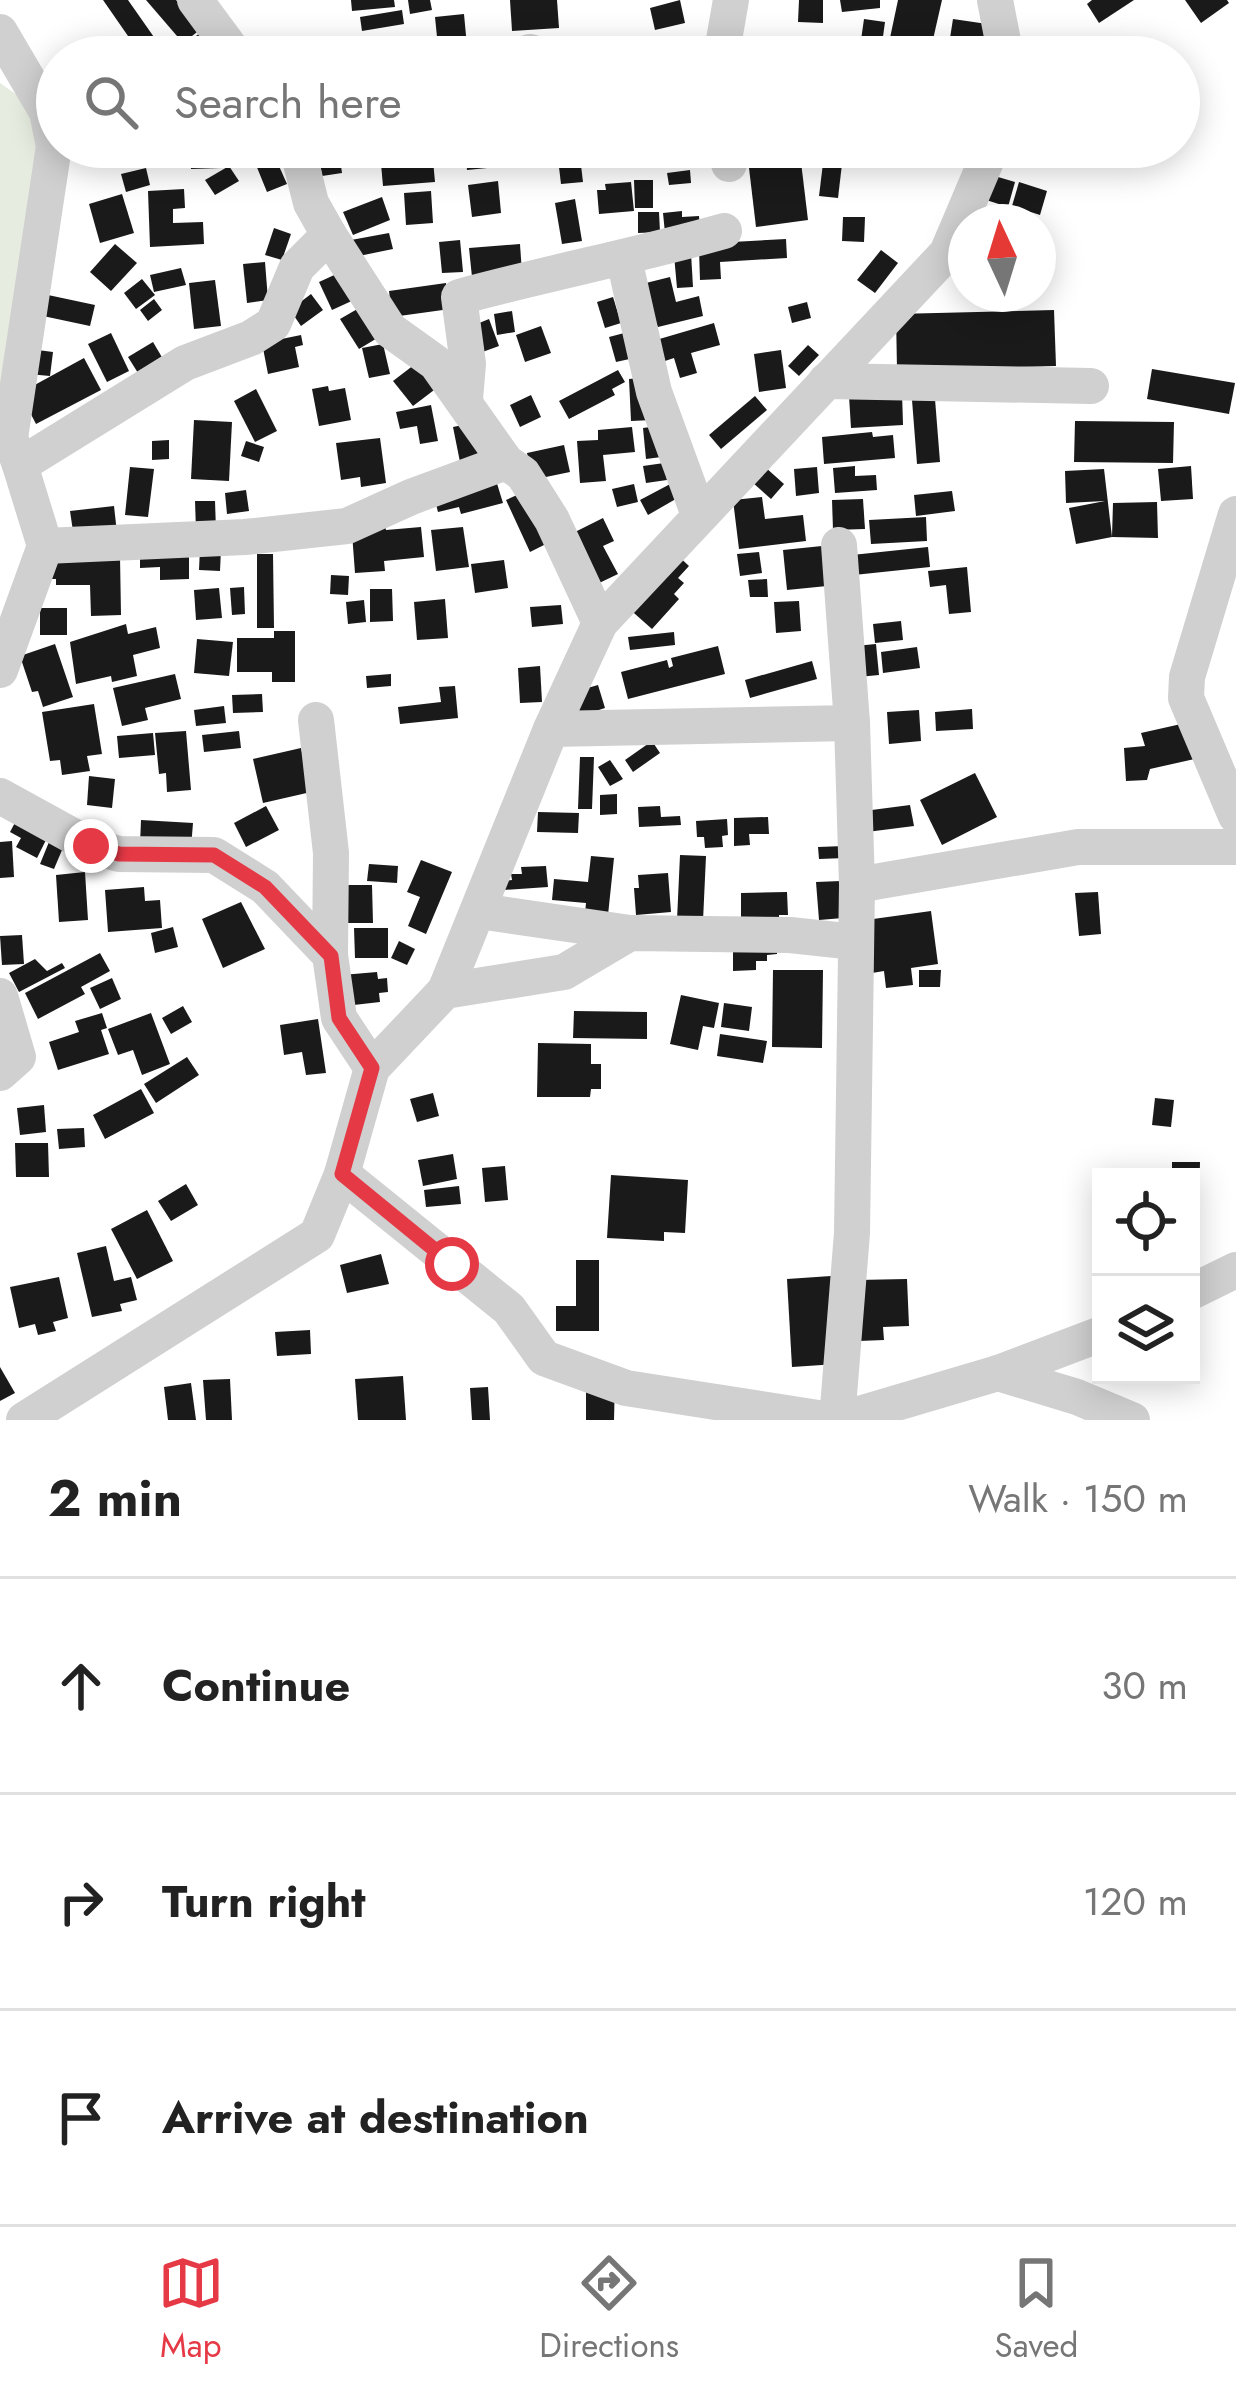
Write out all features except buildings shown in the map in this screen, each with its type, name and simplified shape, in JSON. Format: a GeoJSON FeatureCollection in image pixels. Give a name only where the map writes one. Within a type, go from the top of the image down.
{"type":"FeatureCollection","features":[{"type":"Feature","properties":{"kind":"street"},"geometry":{"type":"LineString","coordinates":[[195,0],[222,36]]}},
{"type":"Feature","properties":{"kind":"street"},"geometry":{"type":"LineString","coordinates":[[725,36],[730,0]]}},
{"type":"Feature","properties":{"kind":"street"},"geometry":{"type":"LineString","coordinates":[[995,0],[1002,36]]}},
{"type":"Feature","properties":{"kind":"street"},"geometry":{"type":"LineString","coordinates":[[0,32],[36,97]]}},
{"type":"Feature","properties":{"kind":"street"},"geometry":{"type":"LineString","coordinates":[[0,670],[45,546],[10,438],[51,168]]}},
{"type":"Feature","properties":{"kind":"street"},"geometry":{"type":"LineString","coordinates":[[302,168],[311,203],[390,329],[436,363],[506,462],[524,474],[552,520],[600,623]]}},
{"type":"Feature","properties":{"kind":"street"},"geometry":{"type":"LineString","coordinates":[[34,1418],[316,1235],[342,1174],[372,1068],[445,991],[551,729],[600,623],[947,253],[983,168]]}},
{"type":"Feature","properties":{"kind":"street"},"geometry":{"type":"LineString","coordinates":[[465,399],[468,364],[459,297],[724,231]]}},
{"type":"Feature","properties":{"kind":"street"},"geometry":{"type":"LineString","coordinates":[[20,465],[185,363],[273,324],[297,267],[329,235]]}},
{"type":"Feature","properties":{"kind":"street"},"geometry":{"type":"LineString","coordinates":[[624,259],[654,392],[699,515]]}},
{"type":"Feature","properties":{"kind":"street"},"geometry":{"type":"LineString","coordinates":[[826,381],[1091,386]]}},
{"type":"Feature","properties":{"kind":"street"},"geometry":{"type":"LineString","coordinates":[[45,546],[347,526],[506,462]]}},
{"type":"Feature","properties":{"kind":"street"},"geometry":{"type":"LineString","coordinates":[[1236,514],[1187,677],[1186,698],[1236,816]]}},
{"type":"Feature","properties":{"kind":"street"},"geometry":{"type":"LineString","coordinates":[[836,1420],[852,1233],[857,885],[839,545]]}},
{"type":"Feature","properties":{"kind":"street"},"geometry":{"type":"LineString","coordinates":[[316,720],[332,853],[331,956],[339,1018],[372,1068]]}},
{"type":"Feature","properties":{"kind":"street"},"geometry":{"type":"LineString","coordinates":[[551,729],[852,723]]}},
{"type":"Feature","properties":{"kind":"street"},"geometry":{"type":"LineString","coordinates":[[0,796],[91,846],[119,854],[214,855],[265,887],[331,956]]}},
{"type":"Feature","properties":{"kind":"street"},"geometry":{"type":"LineString","coordinates":[[857,885],[1078,847],[1236,848]]}},
{"type":"Feature","properties":{"kind":"street"},"geometry":{"type":"LineString","coordinates":[[479,911],[630,934],[790,935],[855,942]]}},
{"type":"Feature","properties":{"kind":"street"},"geometry":{"type":"LineString","coordinates":[[445,991],[564,972],[630,934]]}},
{"type":"Feature","properties":{"kind":"street"},"geometry":{"type":"LineString","coordinates":[[0,996],[18,1057],[0,1073]]}},
{"type":"Feature","properties":{"kind":"street"},"geometry":{"type":"LineString","coordinates":[[342,1174],[508,1309],[544,1358],[631,1404],[836,1420],[998,1372],[1092,1337]]}},
{"type":"Feature","properties":{"kind":"street"},"geometry":{"type":"LineString","coordinates":[[1200,1288],[1236,1270]]}},
{"type":"Feature","properties":{"kind":"street"},"geometry":{"type":"LineString","coordinates":[[998,1372],[1132,1420]]}},
{"type":"Feature","properties":{"kind":"shaded area"},"geometry":{"type":"Polygon","coordinates":[[[0,83],[36,108],[36,150],[0,424],[0,83]]]}},
{"type":"Feature","properties":{"kind":"route"},"geometry":{"type":"LineString","coordinates":[[91,846],[119,854],[214,855],[265,887],[331,956],[339,1018],[372,1068],[342,1174],[452,1264]]}}]}
